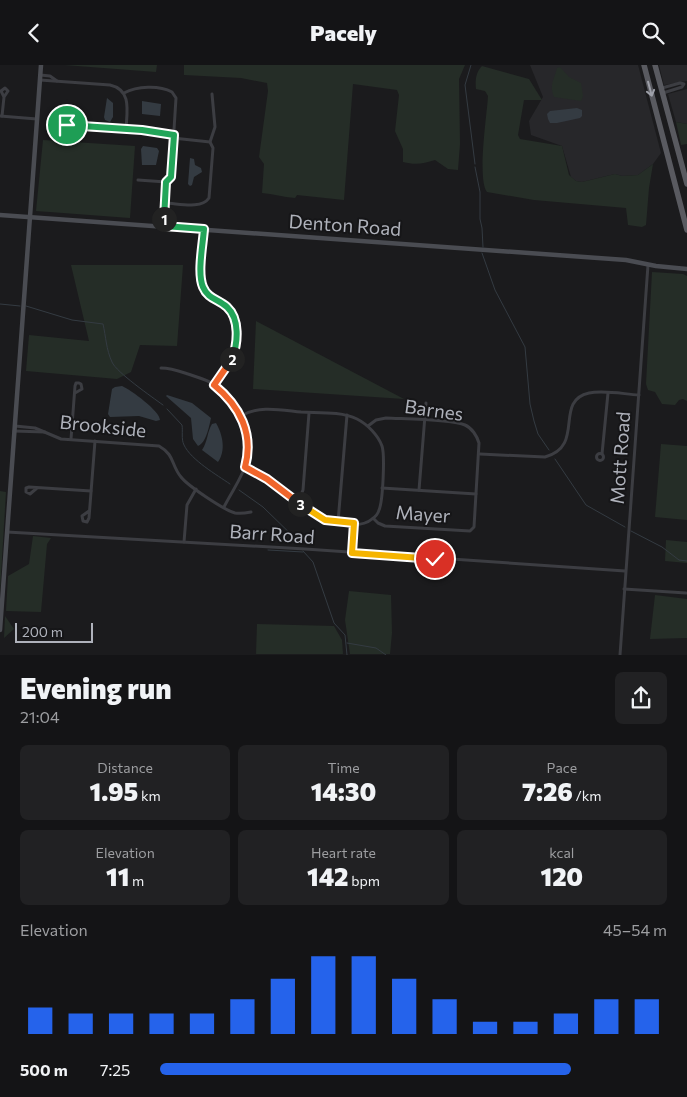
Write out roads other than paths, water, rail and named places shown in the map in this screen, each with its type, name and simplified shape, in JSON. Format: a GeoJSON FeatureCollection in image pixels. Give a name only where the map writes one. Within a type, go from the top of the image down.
{"type":"FeatureCollection","features":[{"type":"Feature","properties":{"kind":"main road"},"geometry":{"type":"LineString","coordinates":[[644,65],[687,230]]}},
{"type":"Feature","properties":{"kind":"main road"},"geometry":{"type":"LineString","coordinates":[[655,65],[687,185]]}},
{"type":"Feature","properties":{"kind":"main road"},"geometry":{"type":"LineString","coordinates":[[663,140],[671,146],[674,145],[675,141]]}},
{"type":"Feature","properties":{"kind":"main road"},"geometry":{"type":"LineString","coordinates":[[671,167],[674,164],[678,165],[685,177]]}},
{"type":"Feature","properties":{"kind":"street"},"geometry":{"type":"LineString","coordinates":[[0,630],[41,65]]}},
{"type":"Feature","properties":{"kind":"street"},"geometry":{"type":"LineString","coordinates":[[40,78],[50,76],[58,81],[118,87],[124,93],[128,103],[126,129]]}},
{"type":"Feature","properties":{"kind":"street"},"geometry":{"type":"LineString","coordinates":[[662,91],[682,87],[686,84]]}},
{"type":"Feature","properties":{"kind":"street"},"geometry":{"type":"LineString","coordinates":[[124,93],[141,88],[166,89],[172,92],[176,99],[171,177],[166,182],[161,226]]}},
{"type":"Feature","properties":{"kind":"street"},"geometry":{"type":"LineString","coordinates":[[165,203],[199,205],[208,200],[210,196],[213,148],[210,142],[215,127],[212,94]]}},
{"type":"Feature","properties":{"kind":"street"},"geometry":{"type":"LineString","coordinates":[[4,97],[1,116],[37,119]]}},
{"type":"Feature","properties":{"kind":"street"},"geometry":{"type":"LineString","coordinates":[[52,125],[126,129],[210,142]]}},
{"type":"Feature","properties":{"kind":"street"},"geometry":{"type":"LineString","coordinates":[[138,180],[166,182]]}},
{"type":"Feature","properties":{"kind":"street","name":"Denton Road"},"geometry":{"type":"LineString","coordinates":[[0,215],[623,259],[648,265],[687,269]]}},
{"type":"Feature","properties":{"kind":"street"},"geometry":{"type":"LineString","coordinates":[[204,229],[200,275],[202,286],[209,296],[227,307],[236,323],[233,354],[230,362],[214,385]]}},
{"type":"Feature","properties":{"kind":"street","name":"Mott Road"},"geometry":{"type":"LineString","coordinates":[[620,655],[648,265]]}},
{"type":"Feature","properties":{"kind":"street"},"geometry":{"type":"LineString","coordinates":[[162,368],[172,369],[214,385],[241,416],[247,431],[249,445],[245,467],[224,507]]}},
{"type":"Feature","properties":{"kind":"street"},"geometry":{"type":"LineString","coordinates":[[71,439],[75,393]]}},
{"type":"Feature","properties":{"kind":"street"},"geometry":{"type":"LineString","coordinates":[[602,455],[608,393]]}},
{"type":"Feature","properties":{"kind":"street"},"geometry":{"type":"LineString","coordinates":[[382,488],[476,495],[480,453],[545,457],[554,455],[560,451],[565,443],[568,433],[569,416],[575,401],[586,394],[639,395]]}},
{"type":"Feature","properties":{"kind":"street"},"geometry":{"type":"LineString","coordinates":[[419,490],[426,403]]}},
{"type":"Feature","properties":{"kind":"street"},"geometry":{"type":"LineString","coordinates":[[241,416],[259,409],[347,415],[358,419],[368,426],[383,449],[380,508],[374,519],[366,523],[338,522],[321,518],[267,479],[245,467]]}},
{"type":"Feature","properties":{"kind":"street"},"geometry":{"type":"LineString","coordinates":[[298,502],[303,489],[309,413]]}},
{"type":"Feature","properties":{"kind":"street"},"geometry":{"type":"LineString","coordinates":[[338,522],[347,415]]}},
{"type":"Feature","properties":{"kind":"street","name":"Barnes"},"geometry":{"type":"LineString","coordinates":[[368,426],[383,418],[458,423],[468,427],[478,439],[480,453]]}},
{"type":"Feature","properties":{"kind":"street","name":"Brookside"},"geometry":{"type":"LineString","coordinates":[[14,429],[35,428],[58,438],[159,446],[172,457],[181,477],[196,489],[234,512],[251,512]]}},
{"type":"Feature","properties":{"kind":"street"},"geometry":{"type":"LineString","coordinates":[[89,511],[94,441]]}},
{"type":"Feature","properties":{"kind":"street"},"geometry":{"type":"LineString","coordinates":[[37,488],[91,491]]}},
{"type":"Feature","properties":{"kind":"street"},"geometry":{"type":"LineString","coordinates":[[184,542],[187,505],[196,489]]}},
{"type":"Feature","properties":{"kind":"street","name":"Mayer"},"geometry":{"type":"LineString","coordinates":[[374,519],[385,526],[470,531],[474,527],[476,495]]}},
{"type":"Feature","properties":{"kind":"street"},"geometry":{"type":"LineString","coordinates":[[352,553],[354,523]]}},
{"type":"Feature","properties":{"kind":"street","name":"Barr Road"},"geometry":{"type":"LineString","coordinates":[[6,532],[625,571]]}},
{"type":"Feature","properties":{"kind":"street"},"geometry":{"type":"LineString","coordinates":[[624,589],[686,593]]}},
{"type":"Feature","properties":{"kind":"waterway"},"geometry":{"type":"LineString","coordinates":[[471,65],[465,85],[475,164]]}},
{"type":"Feature","properties":{"kind":"waterway"},"geometry":{"type":"LineString","coordinates":[[475,167],[480,192],[483,247]]}},
{"type":"Feature","properties":{"kind":"waterway"},"geometry":{"type":"LineString","coordinates":[[482,253],[495,290],[525,347],[530,404],[538,434],[549,450]]}},
{"type":"Feature","properties":{"kind":"waterway"},"geometry":{"type":"LineString","coordinates":[[0,304],[20,306]]}},
{"type":"Feature","properties":{"kind":"waterway"},"geometry":{"type":"LineString","coordinates":[[26,306],[72,320],[103,324],[108,352],[112,362],[120,372],[163,405]]}},
{"type":"Feature","properties":{"kind":"waterway"},"geometry":{"type":"LineString","coordinates":[[167,409],[182,425],[183,440],[187,451],[205,467],[230,484]]}},
{"type":"Feature","properties":{"kind":"waterway"},"geometry":{"type":"LineString","coordinates":[[555,459],[586,505],[625,527]]}},
{"type":"Feature","properties":{"kind":"waterway"},"geometry":{"type":"LineString","coordinates":[[239,490],[263,507],[300,543]]}},
{"type":"Feature","properties":{"kind":"waterway"},"geometry":{"type":"LineString","coordinates":[[631,531],[662,547],[679,560],[687,561]]}},
{"type":"Feature","properties":{"kind":"waterway"},"geometry":{"type":"LineString","coordinates":[[268,550],[303,552]]}},
{"type":"Feature","properties":{"kind":"waterway"},"geometry":{"type":"LineString","coordinates":[[303,551],[313,562],[334,623],[345,635],[347,655]]}},
{"type":"Feature","properties":{"kind":"waterway"},"geometry":{"type":"LineString","coordinates":[[347,643],[376,648],[386,655]]}}]}
